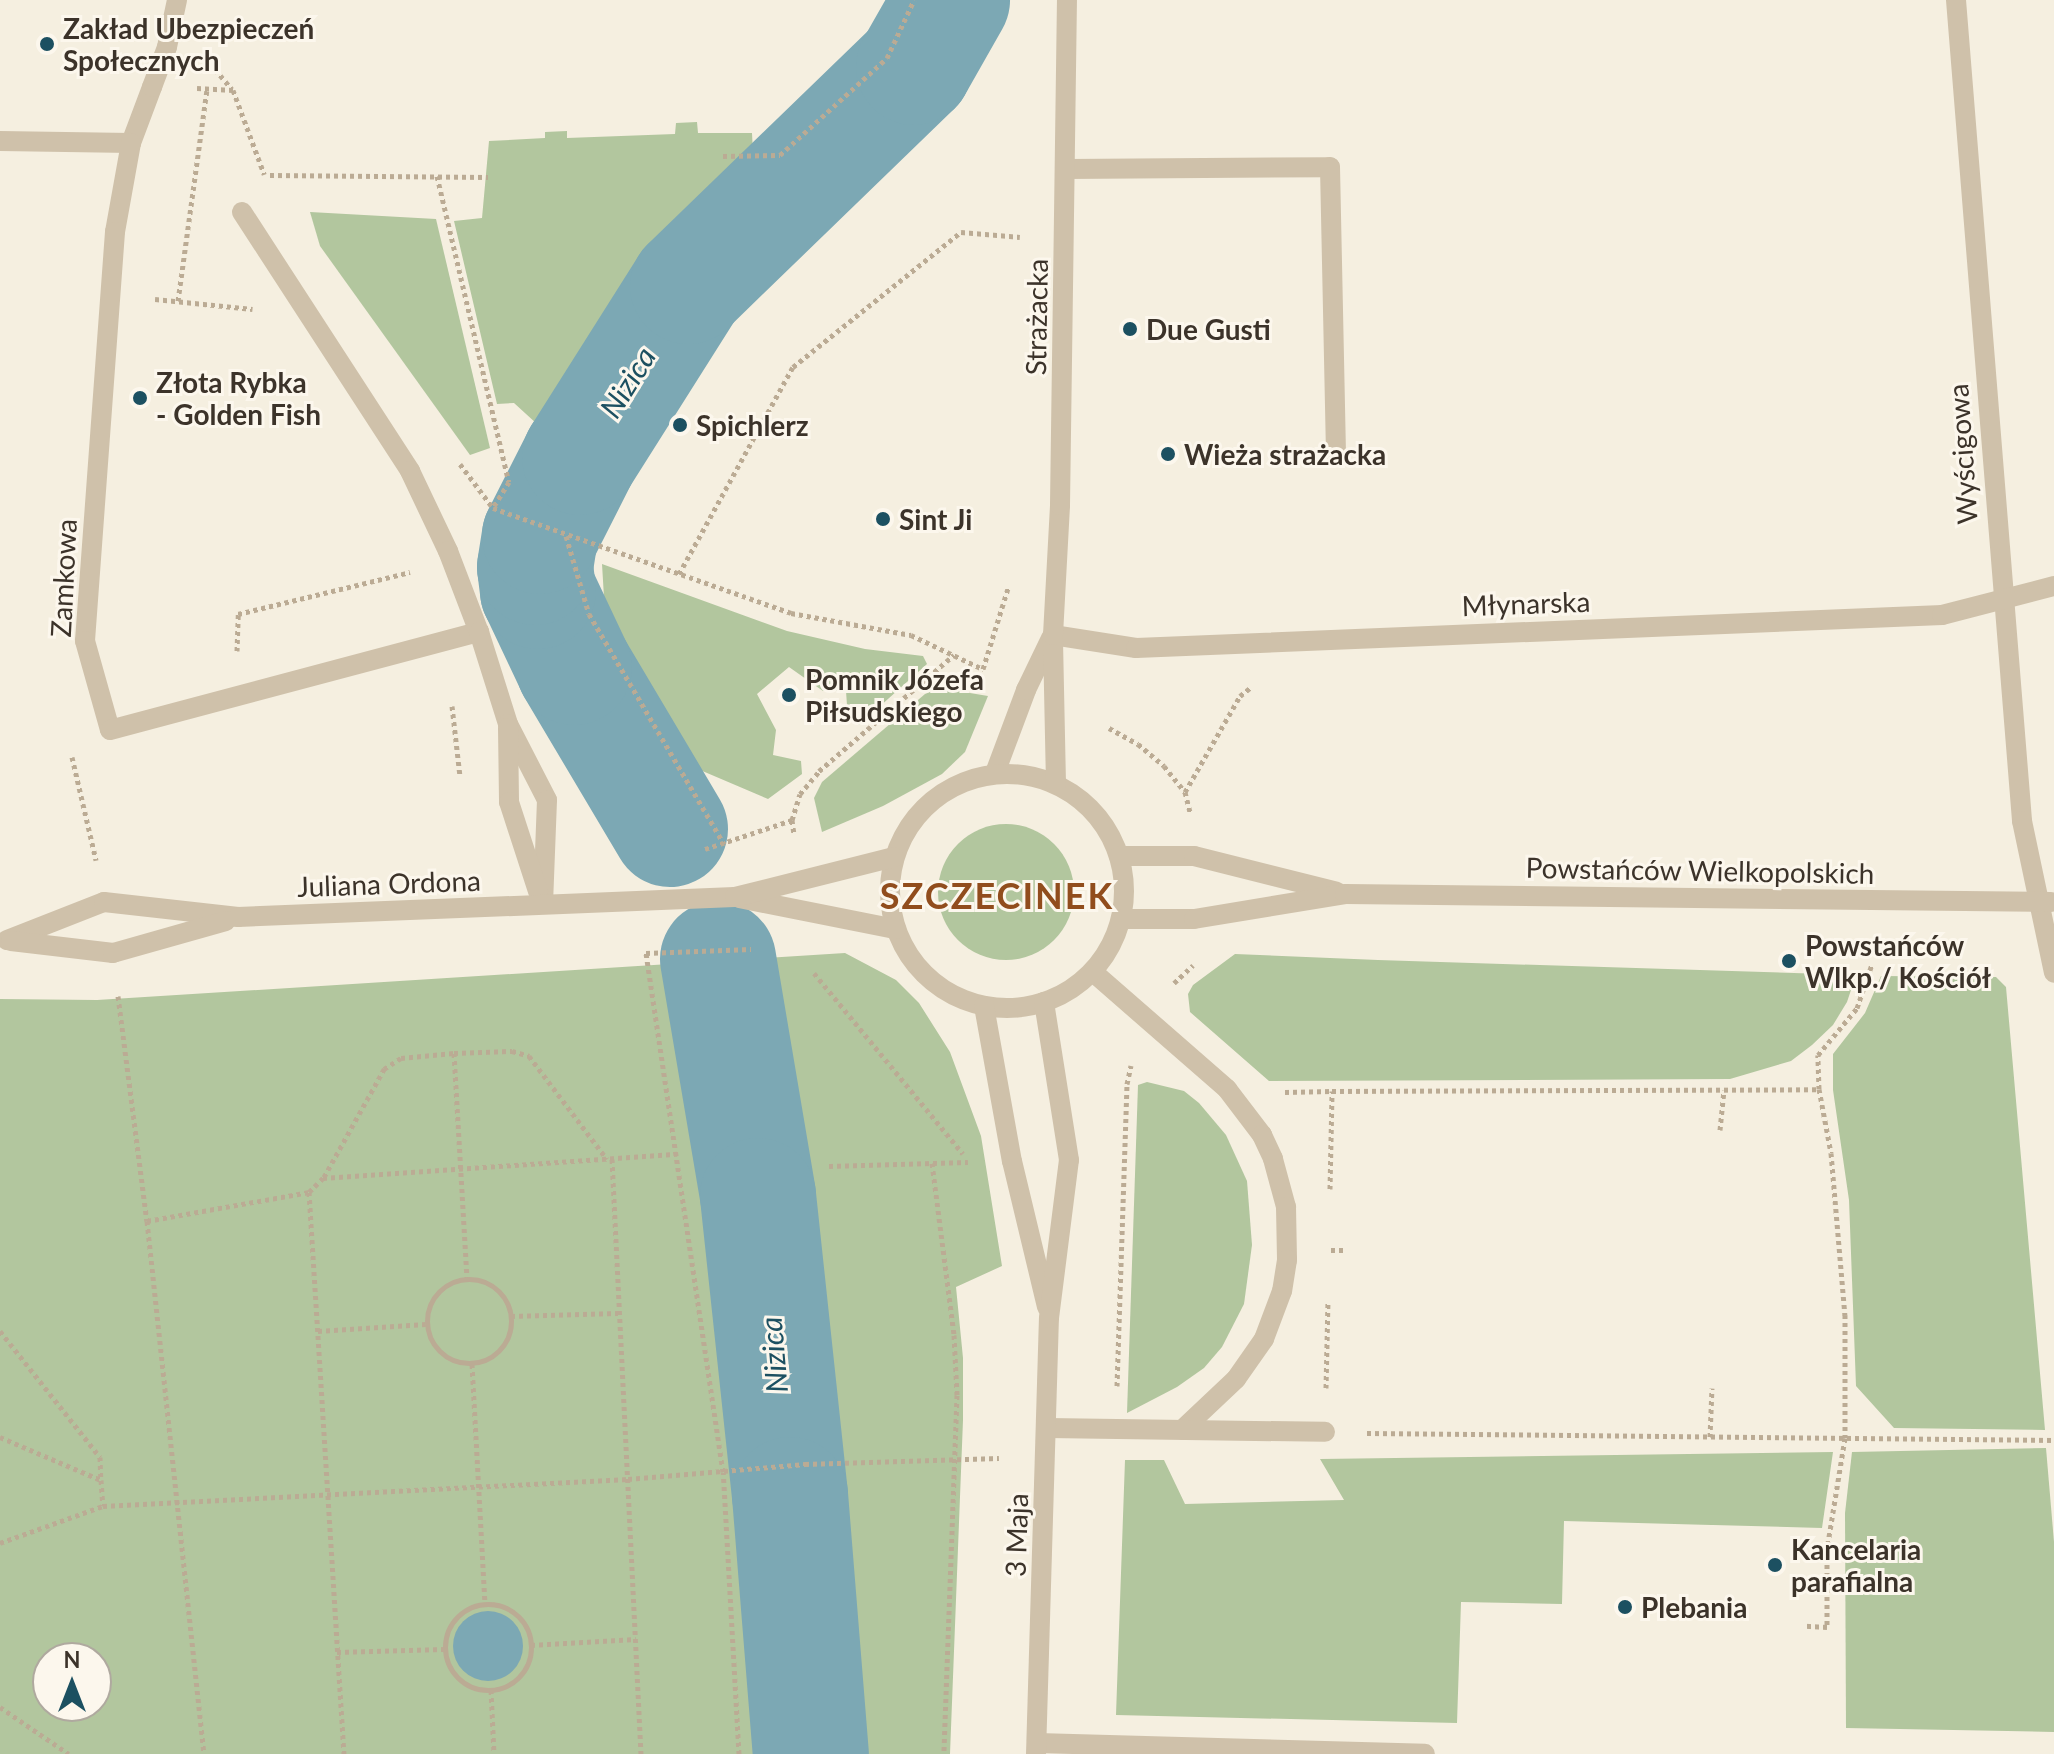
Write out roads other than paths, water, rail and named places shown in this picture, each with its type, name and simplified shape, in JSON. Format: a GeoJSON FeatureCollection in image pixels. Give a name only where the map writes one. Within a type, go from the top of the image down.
{"type":"FeatureCollection","features":[{"type":"Feature","properties":{"kind":"street"},"geometry":{"type":"LineString","coordinates":[[0,141],[131,143],[167,47],[177,0]]}},
{"type":"Feature","properties":{"kind":"street","name":"Strażacka"},"geometry":{"type":"LineString","coordinates":[[1056,784],[1053,635],[1060,505],[1067,0]]}},
{"type":"Feature","properties":{"kind":"street","name":"Wyścigowa"},"geometry":{"type":"LineString","coordinates":[[1956,0],[2022,821],[2047,902],[2054,973]]}},
{"type":"Feature","properties":{"kind":"street","name":"Zamkowa"},"geometry":{"type":"LineString","coordinates":[[131,143],[115,232],[85,641],[110,730],[479,632]]}},
{"type":"Feature","properties":{"kind":"street"},"geometry":{"type":"LineString","coordinates":[[1067,169],[1330,167],[1336,457]]}},
{"type":"Feature","properties":{"kind":"street"},"geometry":{"type":"LineString","coordinates":[[242,212],[410,471],[448,551],[479,632],[508,724],[547,800],[543,904]]}},
{"type":"Feature","properties":{"kind":"street","name":"Młynarska"},"geometry":{"type":"LineString","coordinates":[[1053,635],[1136,648],[1942,615],[2054,586]]}},
{"type":"Feature","properties":{"kind":"street","name":"Strażacka"},"geometry":{"type":"LineString","coordinates":[[995,773],[1026,690],[1053,635]]}},
{"type":"Feature","properties":{"kind":"street"},"geometry":{"type":"LineString","coordinates":[[508,724],[509,802],[543,904]]}},
{"type":"Feature","properties":{"kind":"street"},"geometry":{"type":"LineString","coordinates":[[995,773],[1026,774],[1056,784],[1084,802],[1105,825],[1119,856],[1125,887],[1121,919],[1110,947],[1093,972],[1070,990],[1044,1002],[1014,1008],[984,1006],[946,991],[915,965],[896,929],[889,894],[894,857],[909,825],[932,799],[962,782],[995,773]]}},
{"type":"Feature","properties":{"kind":"street","name":"Powstańców Wielkopolskich"},"geometry":{"type":"LineString","coordinates":[[1119,856],[1194,856],[1345,894]]}},
{"type":"Feature","properties":{"kind":"street"},"geometry":{"type":"LineString","coordinates":[[735,897],[894,857]]}},
{"type":"Feature","properties":{"kind":"street","name":"Powstańców Wielkopolskich"},"geometry":{"type":"LineString","coordinates":[[1121,919],[1194,919],[1345,894],[2047,902]]}},
{"type":"Feature","properties":{"kind":"street"},"geometry":{"type":"LineString","coordinates":[[735,897],[896,929]]}},
{"type":"Feature","properties":{"kind":"street","name":"Juliana Ordona"},"geometry":{"type":"LineString","coordinates":[[4,940],[104,902],[238,917],[735,897]]}},
{"type":"Feature","properties":{"kind":"street","name":"Juliana Ordona"},"geometry":{"type":"LineString","coordinates":[[4,940],[113,953],[238,917]]}},
{"type":"Feature","properties":{"kind":"street"},"geometry":{"type":"LineString","coordinates":[[1093,972],[1227,1089],[1262,1135],[1273,1159],[1286,1207],[1287,1260],[1282,1291],[1264,1339],[1236,1379],[1182,1430]]}},
{"type":"Feature","properties":{"kind":"street","name":"3 Maja"},"geometry":{"type":"LineString","coordinates":[[1036,1749],[1049,1318],[1069,1160],[1044,1002]]}},
{"type":"Feature","properties":{"kind":"street","name":"3 Maja"},"geometry":{"type":"LineString","coordinates":[[984,1006],[1012,1161],[1049,1318]]}},
{"type":"Feature","properties":{"kind":"street"},"geometry":{"type":"LineString","coordinates":[[1048,1428],[1325,1432]]}},
{"type":"Feature","properties":{"kind":"street"},"geometry":{"type":"LineString","coordinates":[[1036,1749],[1425,1754]]}},
{"type":"Feature","properties":{"kind":"water"},"geometry":{"type":"Polygon","coordinates":[[[488,1611],[513,1621],[523,1646],[513,1671],[488,1681],[463,1671],[453,1646],[463,1621],[488,1611]]]}},
{"type":"Feature","properties":{"kind":"waterway","name":"Nizica"},"geometry":{"type":"LineString","coordinates":[[670,829],[574,667],[538,591],[535,567],[540,536],[580,457],[688,286],[914,67],[952,0]]}},
{"type":"Feature","properties":{"kind":"waterway","name":"Nizica"},"geometry":{"type":"LineString","coordinates":[[718,959],[758,1196],[790,1495],[811,1754]]}},
{"type":"Feature","properties":{"kind":"place","name":"Zakład Ubezpieczeń Społecznych"},"geometry":{"type":"Point","coordinates":[47,44]}},
{"type":"Feature","properties":{"kind":"place","name":"Due Gusti"},"geometry":{"type":"Point","coordinates":[1130,329]}},
{"type":"Feature","properties":{"kind":"place","name":"Złota Rybka - Golden Fish"},"geometry":{"type":"Point","coordinates":[140,398]}},
{"type":"Feature","properties":{"kind":"place","name":"Spichlerz"},"geometry":{"type":"Point","coordinates":[680,425]}},
{"type":"Feature","properties":{"kind":"place","name":"Wieża strażacka"},"geometry":{"type":"Point","coordinates":[1168,454]}},
{"type":"Feature","properties":{"kind":"place","name":"Sint Ji"},"geometry":{"type":"Point","coordinates":[883,519]}},
{"type":"Feature","properties":{"kind":"place","name":"Pomnik Józefa Piłsudskiego"},"geometry":{"type":"Point","coordinates":[789,695]}},
{"type":"Feature","properties":{"kind":"place","name":"Powstańców Wlkp./ Kościół"},"geometry":{"type":"Point","coordinates":[1789,961]}},
{"type":"Feature","properties":{"kind":"place","name":"Kancelaria parafialna"},"geometry":{"type":"Point","coordinates":[1775,1565]}},
{"type":"Feature","properties":{"kind":"place","name":"Plebania"},"geometry":{"type":"Point","coordinates":[1625,1607]}},
{"type":"Feature","properties":{"kind":"district","name":"SZCZECINEK"},"geometry":{"type":"Point","coordinates":[997,896]}}]}
